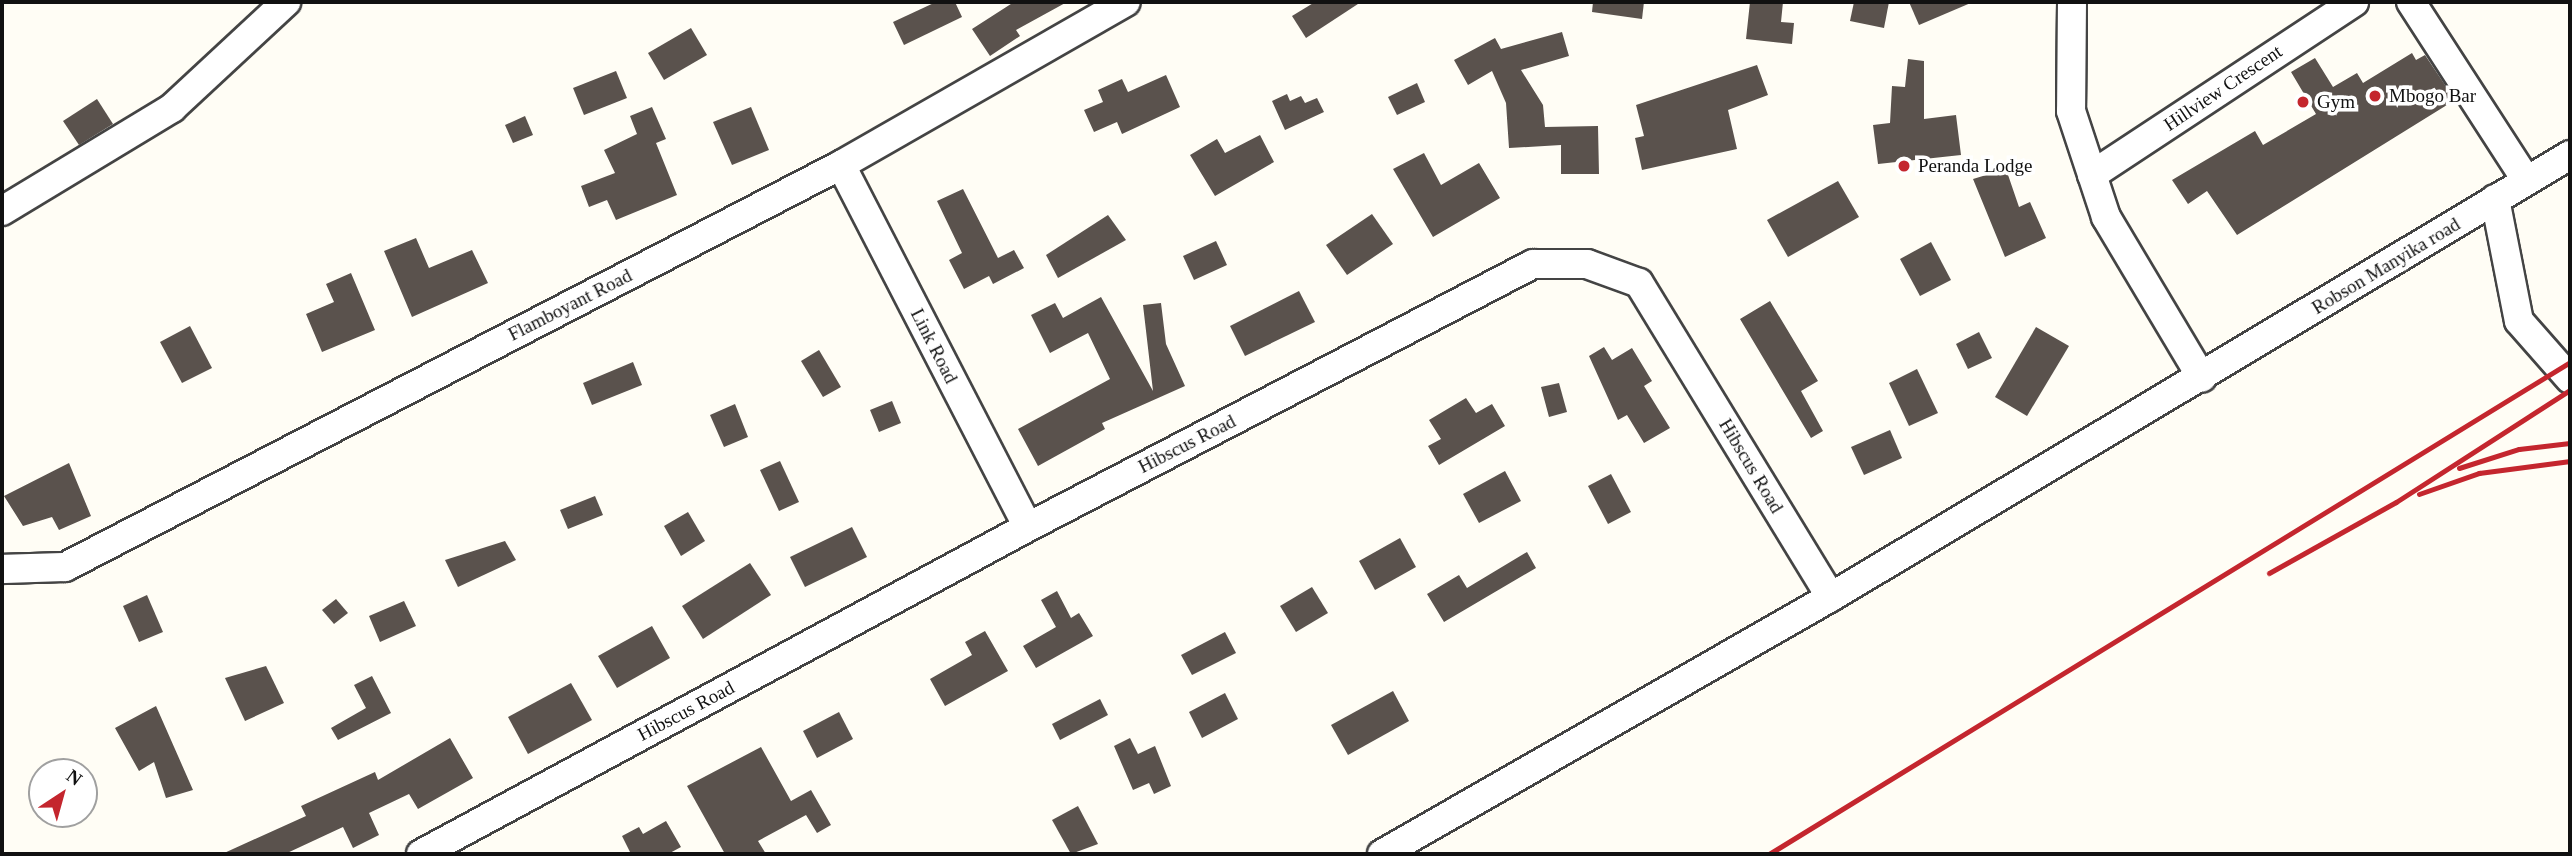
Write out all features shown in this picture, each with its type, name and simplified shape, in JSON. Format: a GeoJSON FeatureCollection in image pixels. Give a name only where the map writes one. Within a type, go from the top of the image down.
{"type":"FeatureCollection","features":[{"type":"Feature","properties":{"kind":"street"},"geometry":{"type":"LineString","coordinates":[[2,211],[172,108],[286,2]]}},
{"type":"Feature","properties":{"kind":"street","name":"Flamboyant Road"},"geometry":{"type":"LineString","coordinates":[[2,569],[65,567],[841,164],[1125,2]]}},
{"type":"Feature","properties":{"kind":"street"},"geometry":{"type":"LineString","coordinates":[[2072,2],[2071,111],[2106,217],[2202,378]]}},
{"type":"Feature","properties":{"kind":"street","name":"Hillview Crescent"},"geometry":{"type":"LineString","coordinates":[[2092,175],[2354,2]]}},
{"type":"Feature","properties":{"kind":"street"},"geometry":{"type":"LineString","coordinates":[[2411,2],[2526,180]]}},
{"type":"Feature","properties":{"kind":"street","name":"Robson Manyika road"},"geometry":{"type":"LineString","coordinates":[[1381,854],[1831,597],[2202,378],[2570,155]]}},
{"type":"Feature","properties":{"kind":"street","name":"Link Road"},"geometry":{"type":"LineString","coordinates":[[841,164],[1028,527]]}},
{"type":"Feature","properties":{"kind":"street"},"geometry":{"type":"LineString","coordinates":[[2495,199],[2519,321],[2570,379]]}},
{"type":"Feature","properties":{"kind":"street","name":"Hibscus Road"},"geometry":{"type":"LineString","coordinates":[[421,854],[1028,527],[1532,264],[1587,264],[1639,283],[1831,597]]}},
{"type":"Feature","properties":{"kind":"building"},"geometry":{"type":"Polygon","coordinates":[[[936,2],[955,2],[962,17],[904,45],[893,22],[936,2]]]}},
{"type":"Feature","properties":{"kind":"building"},"geometry":{"type":"Polygon","coordinates":[[[1014,2],[1067,2],[1016,30],[1020,36],[990,56],[972,29],[1014,2]]]}},
{"type":"Feature","properties":{"kind":"building"},"geometry":{"type":"Polygon","coordinates":[[[1315,2],[1361,2],[1306,38],[1292,16],[1315,2]]]}},
{"type":"Feature","properties":{"kind":"building"},"geometry":{"type":"Polygon","coordinates":[[[1593,2],[1644,2],[1642,19],[1592,12],[1593,2]]]}},
{"type":"Feature","properties":{"kind":"building"},"geometry":{"type":"Polygon","coordinates":[[[1750,2],[1783,2],[1781,22],[1794,23],[1792,44],[1746,39],[1750,2]]]}},
{"type":"Feature","properties":{"kind":"building"},"geometry":{"type":"Polygon","coordinates":[[[1854,2],[1889,2],[1884,28],[1850,21],[1854,2]]]}},
{"type":"Feature","properties":{"kind":"building"},"geometry":{"type":"Polygon","coordinates":[[[1909,2],[1973,2],[1919,25],[1909,2]]]}},
{"type":"Feature","properties":{"kind":"building"},"geometry":{"type":"Polygon","coordinates":[[[691,28],[707,55],[664,80],[648,53],[691,28]]]}},
{"type":"Feature","properties":{"kind":"building"},"geometry":{"type":"Polygon","coordinates":[[[1562,32],[1569,56],[1521,70],[1543,105],[1545,127],[1598,126],[1599,174],[1561,174],[1561,145],[1509,148],[1506,103],[1492,71],[1468,85],[1454,60],[1495,38],[1501,49],[1562,32]]]}},
{"type":"Feature","properties":{"kind":"building"},"geometry":{"type":"Polygon","coordinates":[[[2412,53],[2416,60],[2425,55],[2455,100],[2237,235],[2207,191],[2188,204],[2172,180],[2255,131],[2263,145],[2316,114],[2291,72],[2315,58],[2333,87],[2357,73],[2363,83],[2412,53]]]}},
{"type":"Feature","properties":{"kind":"building"},"geometry":{"type":"Polygon","coordinates":[[[1908,59],[1924,61],[1924,119],[1956,115],[1961,155],[1878,164],[1873,125],[1890,123],[1892,86],[1905,87],[1908,59]]]}},
{"type":"Feature","properties":{"kind":"building"},"geometry":{"type":"Polygon","coordinates":[[[1757,65],[1768,95],[1728,110],[1737,149],[1642,170],[1635,138],[1644,136],[1636,105],[1757,65]]]}},
{"type":"Feature","properties":{"kind":"building"},"geometry":{"type":"Polygon","coordinates":[[[616,71],[627,98],[584,115],[573,88],[616,71]]]}},
{"type":"Feature","properties":{"kind":"building"},"geometry":{"type":"Polygon","coordinates":[[[1166,75],[1180,107],[1122,134],[1117,122],[1094,132],[1084,110],[1103,102],[1098,90],[1122,79],[1128,92],[1166,75]]]}},
{"type":"Feature","properties":{"kind":"building"},"geometry":{"type":"Polygon","coordinates":[[[1417,83],[1425,102],[1397,115],[1388,97],[1417,83]]]}},
{"type":"Feature","properties":{"kind":"building"},"geometry":{"type":"Polygon","coordinates":[[[1287,94],[1290,101],[1301,96],[1305,103],[1317,98],[1324,112],[1285,130],[1272,101],[1287,94]]]}},
{"type":"Feature","properties":{"kind":"building"},"geometry":{"type":"Polygon","coordinates":[[[97,99],[113,124],[79,145],[63,121],[97,99]]]}},
{"type":"Feature","properties":{"kind":"building"},"geometry":{"type":"Polygon","coordinates":[[[652,107],[666,139],[656,143],[677,195],[616,220],[607,200],[589,207],[581,186],[615,173],[604,150],[637,134],[630,116],[652,107]]]}},
{"type":"Feature","properties":{"kind":"building"},"geometry":{"type":"Polygon","coordinates":[[[751,107],[769,150],[732,165],[713,122],[751,107]]]}},
{"type":"Feature","properties":{"kind":"building"},"geometry":{"type":"Polygon","coordinates":[[[525,116],[533,135],[513,143],[505,125],[525,116]]]}},
{"type":"Feature","properties":{"kind":"building"},"geometry":{"type":"Polygon","coordinates":[[[1260,135],[1274,162],[1215,196],[1190,155],[1217,139],[1225,153],[1260,135]]]}},
{"type":"Feature","properties":{"kind":"building"},"geometry":{"type":"Polygon","coordinates":[[[1424,153],[1441,185],[1479,163],[1500,198],[1433,237],[1393,169],[1424,153]]]}},
{"type":"Feature","properties":{"kind":"building"},"geometry":{"type":"Polygon","coordinates":[[[2006,169],[2019,207],[2030,202],[2046,238],[2005,257],[1973,179],[2006,169]]]}},
{"type":"Feature","properties":{"kind":"building"},"geometry":{"type":"Polygon","coordinates":[[[1838,181],[1859,217],[1788,257],[1767,220],[1838,181]]]}},
{"type":"Feature","properties":{"kind":"building"},"geometry":{"type":"Polygon","coordinates":[[[963,189],[998,258],[1014,250],[1024,268],[993,284],[989,276],[964,289],[949,260],[962,253],[937,201],[963,189]]]}},
{"type":"Feature","properties":{"kind":"building"},"geometry":{"type":"Polygon","coordinates":[[[1372,214],[1393,244],[1347,275],[1326,245],[1372,214]]]}},
{"type":"Feature","properties":{"kind":"building"},"geometry":{"type":"Polygon","coordinates":[[[1108,215],[1126,240],[1058,278],[1046,255],[1108,215]]]}},
{"type":"Feature","properties":{"kind":"building"},"geometry":{"type":"Polygon","coordinates":[[[416,238],[429,268],[472,250],[488,283],[412,317],[384,251],[416,238]]]}},
{"type":"Feature","properties":{"kind":"building"},"geometry":{"type":"Polygon","coordinates":[[[1216,241],[1227,265],[1194,280],[1183,256],[1216,241]]]}},
{"type":"Feature","properties":{"kind":"building"},"geometry":{"type":"Polygon","coordinates":[[[1931,242],[1951,280],[1920,296],[1900,259],[1931,242]]]}},
{"type":"Feature","properties":{"kind":"building"},"geometry":{"type":"Polygon","coordinates":[[[351,273],[375,330],[322,352],[306,314],[334,302],[326,284],[351,273]]]}},
{"type":"Feature","properties":{"kind":"building"},"geometry":{"type":"Polygon","coordinates":[[[1299,291],[1315,322],[1245,356],[1230,326],[1299,291]]]}},
{"type":"Feature","properties":{"kind":"building"},"geometry":{"type":"Polygon","coordinates":[[[1101,297],[1153,391],[1143,305],[1161,303],[1166,344],[1185,386],[1102,423],[1105,429],[1038,466],[1018,429],[1110,379],[1088,333],[1050,353],[1031,315],[1055,303],[1063,318],[1101,297]]]}},
{"type":"Feature","properties":{"kind":"building"},"geometry":{"type":"Polygon","coordinates":[[[1770,301],[1818,381],[1801,391],[1823,431],[1811,438],[1740,319],[1770,301]]]}},
{"type":"Feature","properties":{"kind":"building"},"geometry":{"type":"Polygon","coordinates":[[[190,326],[212,368],[182,383],[160,342],[190,326]]]}},
{"type":"Feature","properties":{"kind":"building"},"geometry":{"type":"Polygon","coordinates":[[[2036,327],[2069,346],[2027,416],[1995,397],[2036,327]]]}},
{"type":"Feature","properties":{"kind":"building"},"geometry":{"type":"Polygon","coordinates":[[[1979,332],[1992,358],[1968,369],[1956,344],[1979,332]]]}},
{"type":"Feature","properties":{"kind":"building"},"geometry":{"type":"Polygon","coordinates":[[[1604,347],[1612,360],[1632,348],[1652,381],[1644,386],[1670,428],[1644,443],[1627,415],[1618,420],[1589,356],[1604,347]]]}},
{"type":"Feature","properties":{"kind":"building"},"geometry":{"type":"Polygon","coordinates":[[[819,350],[841,387],[823,397],[801,361],[819,350]]]}},
{"type":"Feature","properties":{"kind":"building"},"geometry":{"type":"Polygon","coordinates":[[[633,362],[642,385],[592,405],[583,383],[633,362]]]}},
{"type":"Feature","properties":{"kind":"building"},"geometry":{"type":"Polygon","coordinates":[[[1917,369],[1938,413],[1909,426],[1889,383],[1917,369]]]}},
{"type":"Feature","properties":{"kind":"building"},"geometry":{"type":"Polygon","coordinates":[[[1559,383],[1567,412],[1549,417],[1541,387],[1559,383]]]}},
{"type":"Feature","properties":{"kind":"building"},"geometry":{"type":"Polygon","coordinates":[[[1466,398],[1476,413],[1492,404],[1505,426],[1439,465],[1428,446],[1441,439],[1429,420],[1466,398]]]}},
{"type":"Feature","properties":{"kind":"building"},"geometry":{"type":"Polygon","coordinates":[[[892,401],[901,423],[879,432],[870,410],[892,401]]]}},
{"type":"Feature","properties":{"kind":"building"},"geometry":{"type":"Polygon","coordinates":[[[735,404],[748,437],[724,447],[710,415],[735,404]]]}},
{"type":"Feature","properties":{"kind":"building"},"geometry":{"type":"Polygon","coordinates":[[[1890,430],[1902,458],[1864,475],[1851,447],[1890,430]]]}},
{"type":"Feature","properties":{"kind":"building"},"geometry":{"type":"Polygon","coordinates":[[[780,461],[799,502],[779,511],[760,470],[780,461]]]}},
{"type":"Feature","properties":{"kind":"building"},"geometry":{"type":"Polygon","coordinates":[[[69,463],[91,516],[59,530],[52,517],[23,526],[4,496],[69,463]]]}},
{"type":"Feature","properties":{"kind":"building"},"geometry":{"type":"Polygon","coordinates":[[[1505,471],[1521,501],[1479,523],[1463,494],[1505,471]]]}},
{"type":"Feature","properties":{"kind":"building"},"geometry":{"type":"Polygon","coordinates":[[[1611,474],[1631,512],[1608,524],[1588,486],[1611,474]]]}},
{"type":"Feature","properties":{"kind":"building"},"geometry":{"type":"Polygon","coordinates":[[[595,496],[603,515],[568,529],[560,510],[595,496]]]}},
{"type":"Feature","properties":{"kind":"building"},"geometry":{"type":"Polygon","coordinates":[[[688,512],[705,541],[681,556],[664,526],[688,512]]]}},
{"type":"Feature","properties":{"kind":"building"},"geometry":{"type":"Polygon","coordinates":[[[852,527],[867,557],[805,587],[790,557],[852,527]]]}},
{"type":"Feature","properties":{"kind":"building"},"geometry":{"type":"Polygon","coordinates":[[[1400,538],[1416,567],[1375,590],[1359,561],[1400,538]]]}},
{"type":"Feature","properties":{"kind":"building"},"geometry":{"type":"Polygon","coordinates":[[[505,541],[516,560],[458,587],[445,560],[505,541]]]}},
{"type":"Feature","properties":{"kind":"building"},"geometry":{"type":"Polygon","coordinates":[[[1527,552],[1536,568],[1444,622],[1427,594],[1459,575],[1467,588],[1527,552]]]}},
{"type":"Feature","properties":{"kind":"building"},"geometry":{"type":"Polygon","coordinates":[[[750,563],[771,595],[703,639],[682,606],[750,563]]]}},
{"type":"Feature","properties":{"kind":"building"},"geometry":{"type":"Polygon","coordinates":[[[1312,587],[1328,613],[1296,632],[1280,606],[1312,587]]]}},
{"type":"Feature","properties":{"kind":"building"},"geometry":{"type":"Polygon","coordinates":[[[1057,591],[1071,618],[1079,613],[1093,636],[1036,668],[1023,646],[1056,627],[1041,600],[1057,591]]]}},
{"type":"Feature","properties":{"kind":"building"},"geometry":{"type":"Polygon","coordinates":[[[147,595],[163,632],[139,642],[123,606],[147,595]]]}},
{"type":"Feature","properties":{"kind":"building"},"geometry":{"type":"Polygon","coordinates":[[[336,599],[348,613],[334,624],[322,610],[336,599]]]}},
{"type":"Feature","properties":{"kind":"building"},"geometry":{"type":"Polygon","coordinates":[[[404,601],[416,626],[380,642],[369,616],[404,601]]]}},
{"type":"Feature","properties":{"kind":"building"},"geometry":{"type":"Polygon","coordinates":[[[652,626],[670,658],[617,688],[598,656],[652,626]]]}},
{"type":"Feature","properties":{"kind":"building"},"geometry":{"type":"Polygon","coordinates":[[[985,631],[1008,671],[945,706],[930,679],[972,655],[965,642],[985,631]]]}},
{"type":"Feature","properties":{"kind":"building"},"geometry":{"type":"Polygon","coordinates":[[[1225,632],[1236,653],[1192,675],[1181,655],[1225,632]]]}},
{"type":"Feature","properties":{"kind":"building"},"geometry":{"type":"Polygon","coordinates":[[[266,666],[284,703],[245,721],[225,678],[266,666]]]}},
{"type":"Feature","properties":{"kind":"building"},"geometry":{"type":"Polygon","coordinates":[[[372,676],[391,713],[338,740],[331,728],[366,708],[354,685],[372,676]]]}},
{"type":"Feature","properties":{"kind":"building"},"geometry":{"type":"Polygon","coordinates":[[[571,683],[592,720],[528,754],[508,717],[571,683]]]}},
{"type":"Feature","properties":{"kind":"building"},"geometry":{"type":"Polygon","coordinates":[[[1393,691],[1409,721],[1348,755],[1331,725],[1393,691]]]}},
{"type":"Feature","properties":{"kind":"building"},"geometry":{"type":"Polygon","coordinates":[[[1225,693],[1238,719],[1202,738],[1189,712],[1225,693]]]}},
{"type":"Feature","properties":{"kind":"building"},"geometry":{"type":"Polygon","coordinates":[[[1100,699],[1108,715],[1060,740],[1052,724],[1100,699]]]}},
{"type":"Feature","properties":{"kind":"building"},"geometry":{"type":"Polygon","coordinates":[[[156,706],[193,790],[166,798],[154,762],[139,771],[115,728],[156,706]]]}},
{"type":"Feature","properties":{"kind":"building"},"geometry":{"type":"Polygon","coordinates":[[[839,712],[853,739],[817,758],[803,731],[839,712]]]}},
{"type":"Feature","properties":{"kind":"building"},"geometry":{"type":"Polygon","coordinates":[[[450,738],[473,778],[418,809],[409,794],[369,813],[379,835],[353,848],[343,827],[285,854],[222,854],[306,816],[301,806],[375,772],[378,780],[450,738]]]}},
{"type":"Feature","properties":{"kind":"building"},"geometry":{"type":"Polygon","coordinates":[[[1130,738],[1138,754],[1155,746],[1171,786],[1154,794],[1149,783],[1133,790],[1114,746],[1130,738]]]}},
{"type":"Feature","properties":{"kind":"building"},"geometry":{"type":"Polygon","coordinates":[[[761,747],[791,801],[811,790],[831,825],[817,833],[806,815],[758,841],[766,854],[725,854],[687,786],[761,747]]]}},
{"type":"Feature","properties":{"kind":"building"},"geometry":{"type":"Polygon","coordinates":[[[1078,806],[1098,844],[1071,854],[1052,820],[1078,806]]]}},
{"type":"Feature","properties":{"kind":"building"},"geometry":{"type":"Polygon","coordinates":[[[666,821],[681,847],[668,854],[631,854],[622,836],[639,827],[643,834],[666,821]]]}},
{"type":"Feature","properties":{"kind":"railway"},"geometry":{"type":"LineString","coordinates":[[1769,854],[2570,362]]}},
{"type":"Feature","properties":{"kind":"railway"},"geometry":{"type":"LineString","coordinates":[[2269,573],[2396,502],[2570,390]]}},
{"type":"Feature","properties":{"kind":"railway"},"geometry":{"type":"LineString","coordinates":[[2459,468],[2519,449],[2570,443]]}},
{"type":"Feature","properties":{"kind":"railway"},"geometry":{"type":"LineString","coordinates":[[2419,494],[2479,473],[2570,461]]}},
{"type":"Feature","properties":{"kind":"place","name":"Mbogo Bar"},"geometry":{"type":"Point","coordinates":[2375,96]}},
{"type":"Feature","properties":{"kind":"place","name":"Gym"},"geometry":{"type":"Point","coordinates":[2303,102]}},
{"type":"Feature","properties":{"kind":"place","name":"Peranda Lodge"},"geometry":{"type":"Point","coordinates":[1904,166]}}]}
